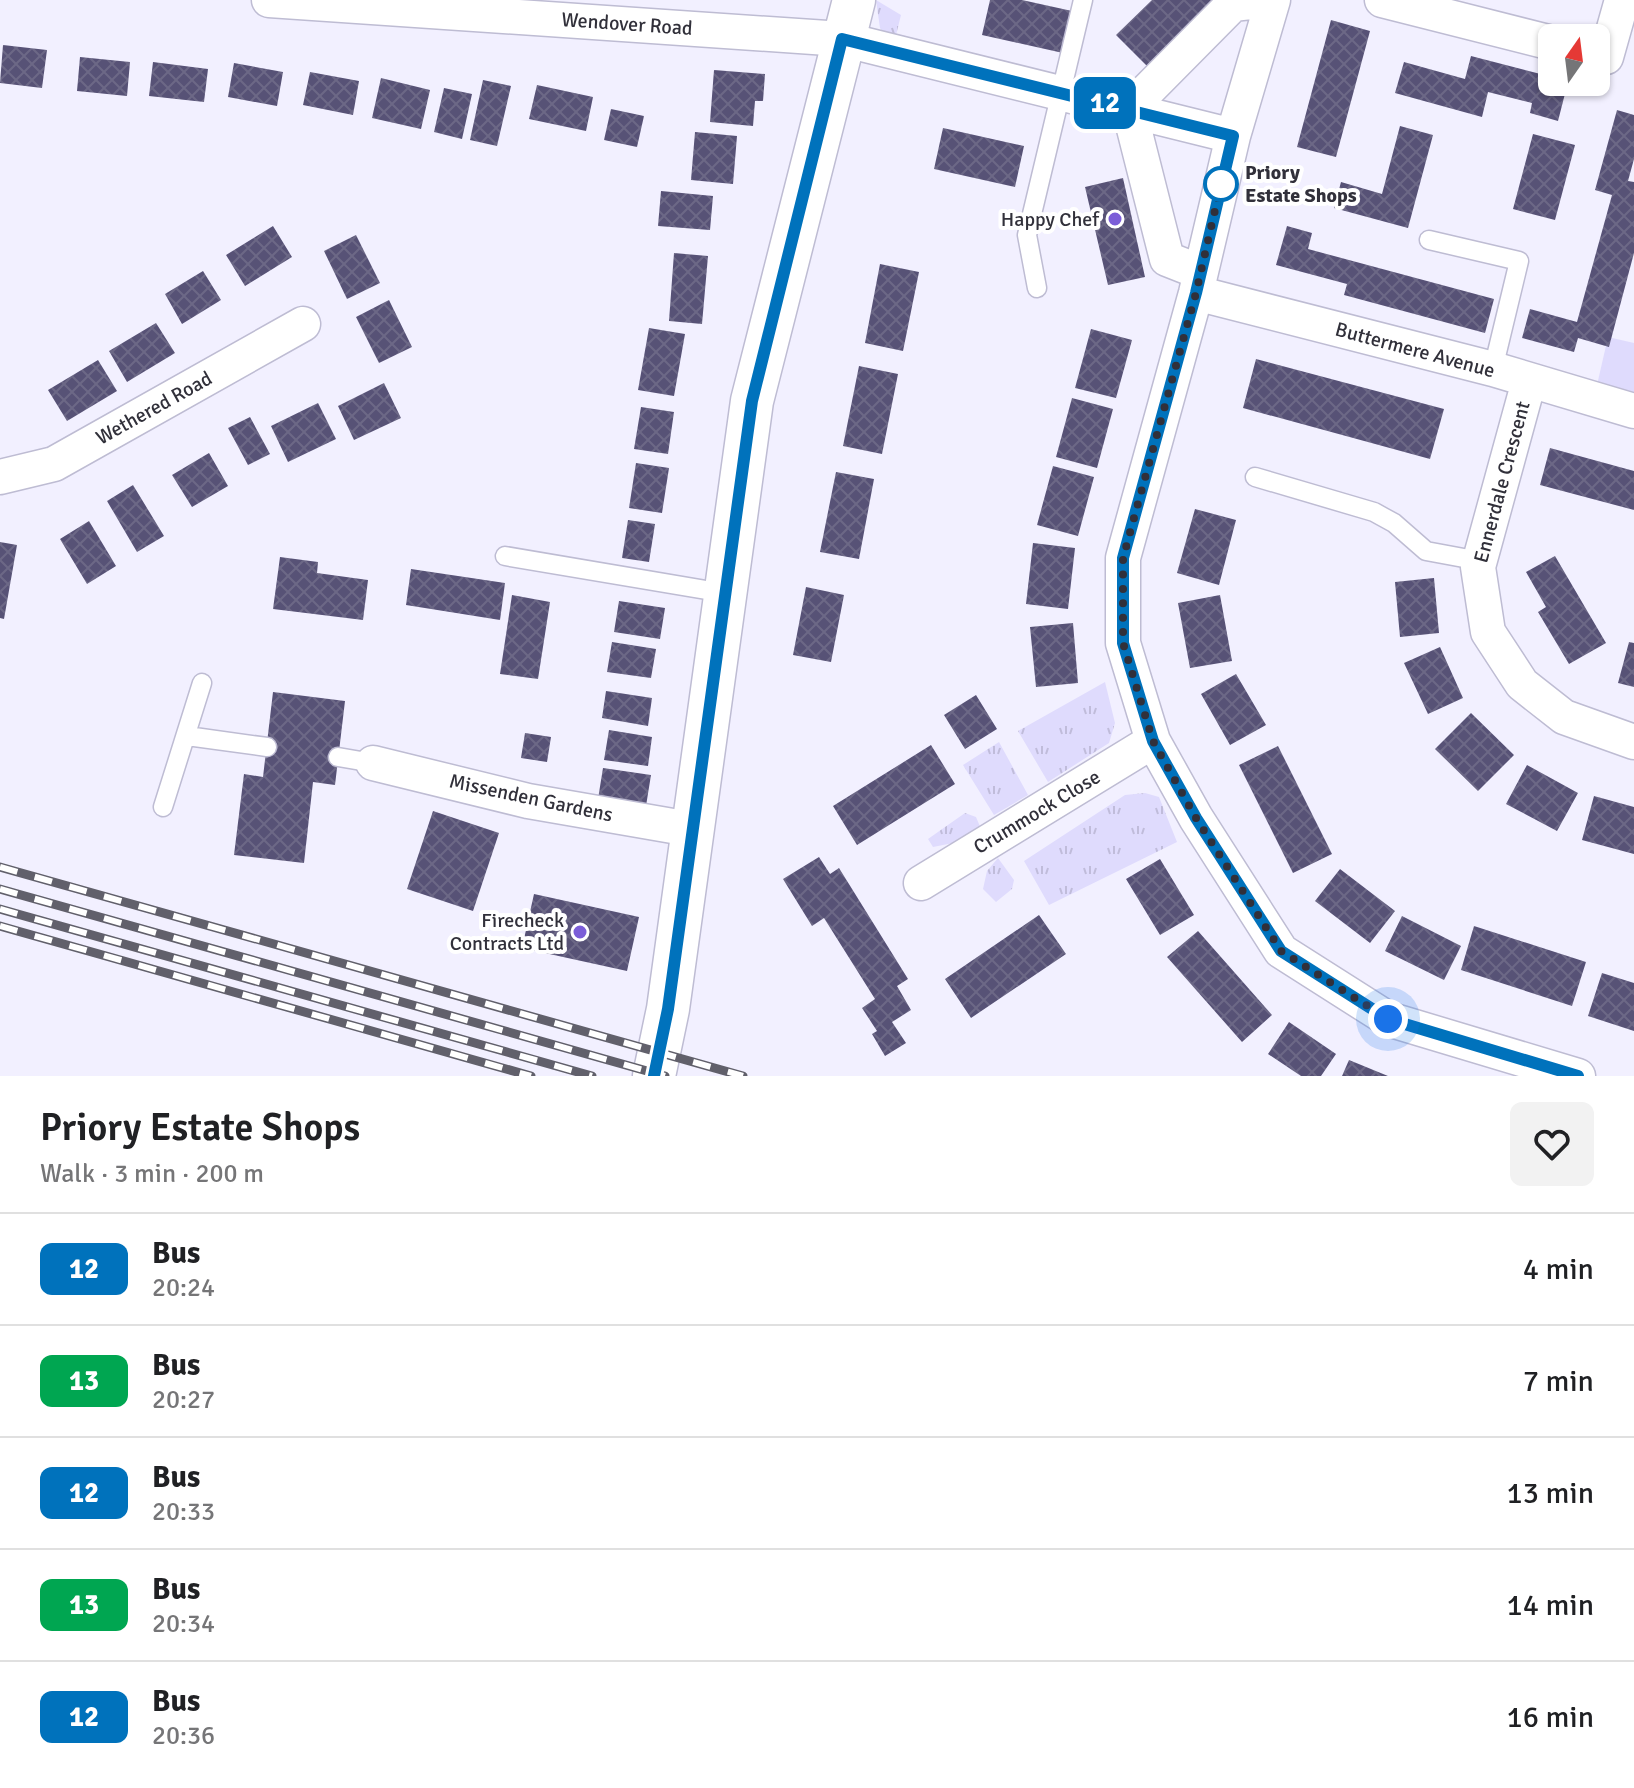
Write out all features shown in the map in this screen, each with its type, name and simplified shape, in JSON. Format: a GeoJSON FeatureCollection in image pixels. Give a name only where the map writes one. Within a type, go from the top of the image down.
{"type":"FeatureCollection","features":[{"type":"Feature","properties":{"kind":"street","name":"Wendover Road"},"geometry":{"type":"LineString","coordinates":[[269,0],[848,19],[1059,92],[1233,136]]}},
{"type":"Feature","properties":{"kind":"street"},"geometry":{"type":"LineString","coordinates":[[1129,109],[1233,4],[1270,0],[1198,283],[1123,558],[1123,643],[1153,741],[1196,818],[1281,951],[1388,1019],[1578,1076]]}},
{"type":"Feature","properties":{"kind":"street"},"geometry":{"type":"LineString","coordinates":[[1382,0],[1538,39]]}},
{"type":"Feature","properties":{"kind":"street"},"geometry":{"type":"LineString","coordinates":[[1612,59],[1622,0]]}},
{"type":"Feature","properties":{"kind":"street"},"geometry":{"type":"LineString","coordinates":[[654,1076],[668,1009],[690,829],[752,401],[848,19]]}},
{"type":"Feature","properties":{"kind":"street","name":"Buttermere Avenue"},"geometry":{"type":"LineString","coordinates":[[1129,109],[1167,259],[1198,283],[1634,411]]}},
{"type":"Feature","properties":{"kind":"street","name":"Wethered Road"},"geometry":{"type":"LineString","coordinates":[[0,477],[54,464],[303,324]]}},
{"type":"Feature","properties":{"kind":"street","name":"Ennerdale Crescent"},"geometry":{"type":"LineString","coordinates":[[1529,381],[1480,561],[1488,632],[1522,684],[1564,717],[1634,742]]}},
{"type":"Feature","properties":{"kind":"street","name":"Crummock Close"},"geometry":{"type":"LineString","coordinates":[[921,883],[1153,741]]}},
{"type":"Feature","properties":{"kind":"street","name":"Missenden Gardens"},"geometry":{"type":"LineString","coordinates":[[373,763],[528,801],[690,829]]}},
{"type":"Feature","properties":{"kind":"lane"},"geometry":{"type":"LineString","coordinates":[[1037,288],[1027,235],[1083,0]]}},
{"type":"Feature","properties":{"kind":"lane"},"geometry":{"type":"LineString","coordinates":[[1429,240],[1519,261],[1493,369]]}},
{"type":"Feature","properties":{"kind":"lane"},"geometry":{"type":"LineString","coordinates":[[1255,477],[1374,512],[1394,523],[1426,551],[1480,561]]}},
{"type":"Feature","properties":{"kind":"lane"},"geometry":{"type":"LineString","coordinates":[[505,556],[724,593]]}},
{"type":"Feature","properties":{"kind":"lane"},"geometry":{"type":"LineString","coordinates":[[163,807],[202,683]]}},
{"type":"Feature","properties":{"kind":"lane"},"geometry":{"type":"LineString","coordinates":[[187,736],[267,747]]}},
{"type":"Feature","properties":{"kind":"lane"},"geometry":{"type":"LineString","coordinates":[[338,757],[373,763]]}},
{"type":"Feature","properties":{"kind":"green space"},"geometry":{"type":"Polygon","coordinates":[[[876,0],[901,15],[893,47],[880,28],[876,0]]]}},
{"type":"Feature","properties":{"kind":"green space"},"geometry":{"type":"Polygon","coordinates":[[[1608,337],[1634,343],[1634,405],[1597,385],[1608,337]]]}},
{"type":"Feature","properties":{"kind":"green space"},"geometry":{"type":"Polygon","coordinates":[[[1105,682],[1115,723],[1109,743],[1048,782],[1018,731],[1105,682]]]}},
{"type":"Feature","properties":{"kind":"green space"},"geometry":{"type":"Polygon","coordinates":[[[999,742],[1028,795],[994,815],[963,765],[999,742]]]}},
{"type":"Feature","properties":{"kind":"green space"},"geometry":{"type":"Polygon","coordinates":[[[1145,793],[1159,797],[1177,842],[1049,905],[1024,861],[1125,795],[1145,793]]]}},
{"type":"Feature","properties":{"kind":"green space"},"geometry":{"type":"Polygon","coordinates":[[[965,813],[976,817],[984,836],[970,847],[953,843],[933,847],[928,839],[965,813]]]}},
{"type":"Feature","properties":{"kind":"green space"},"geometry":{"type":"Polygon","coordinates":[[[998,858],[1014,880],[1012,889],[996,902],[983,889],[987,871],[998,858]]]}},
{"type":"Feature","properties":{"kind":"building"},"geometry":{"type":"Polygon","coordinates":[[[990,0],[1022,0],[1072,11],[1063,53],[982,35],[990,0]]]}},
{"type":"Feature","properties":{"kind":"building"},"geometry":{"type":"Polygon","coordinates":[[[1152,0],[1214,0],[1148,67],[1116,35],[1152,0]]]}},
{"type":"Feature","properties":{"kind":"building"},"geometry":{"type":"Polygon","coordinates":[[[1331,20],[1370,31],[1336,157],[1297,147],[1331,20]]]}},
{"type":"Feature","properties":{"kind":"building"},"geometry":{"type":"Polygon","coordinates":[[[3,45],[47,50],[42,88],[0,83],[3,45]]]}},
{"type":"Feature","properties":{"kind":"building"},"geometry":{"type":"Polygon","coordinates":[[[1471,56],[1538,73],[1538,96],[1564,96],[1558,121],[1530,113],[1532,103],[1488,92],[1482,117],[1395,93],[1404,62],[1465,79],[1471,56]]]}},
{"type":"Feature","properties":{"kind":"building"},"geometry":{"type":"Polygon","coordinates":[[[80,57],[130,62],[127,96],[77,91],[80,57]]]}},
{"type":"Feature","properties":{"kind":"building"},"geometry":{"type":"Polygon","coordinates":[[[153,62],[208,69],[204,102],[149,96],[153,62]]]}},
{"type":"Feature","properties":{"kind":"building"},"geometry":{"type":"Polygon","coordinates":[[[234,63],[283,72],[277,106],[228,97],[234,63]]]}},
{"type":"Feature","properties":{"kind":"building"},"geometry":{"type":"Polygon","coordinates":[[[714,70],[765,74],[763,101],[755,101],[753,126],[710,122],[714,70]]]}},
{"type":"Feature","properties":{"kind":"building"},"geometry":{"type":"Polygon","coordinates":[[[310,72],[359,81],[353,115],[303,105],[310,72]]]}},
{"type":"Feature","properties":{"kind":"building"},"geometry":{"type":"Polygon","coordinates":[[[381,78],[430,90],[421,129],[372,118],[381,78]]]}},
{"type":"Feature","properties":{"kind":"building"},"geometry":{"type":"Polygon","coordinates":[[[483,80],[511,86],[497,146],[470,140],[483,80]]]}},
{"type":"Feature","properties":{"kind":"building"},"geometry":{"type":"Polygon","coordinates":[[[537,85],[593,97],[586,131],[529,119],[537,85]]]}},
{"type":"Feature","properties":{"kind":"building"},"geometry":{"type":"Polygon","coordinates":[[[444,88],[472,94],[462,139],[434,132],[444,88]]]}},
{"type":"Feature","properties":{"kind":"building"},"geometry":{"type":"Polygon","coordinates":[[[611,109],[644,116],[637,147],[604,140],[611,109]]]}},
{"type":"Feature","properties":{"kind":"building"},"geometry":{"type":"Polygon","coordinates":[[[1617,110],[1634,115],[1634,159],[1628,181],[1634,182],[1634,253],[1609,347],[1578,338],[1574,352],[1522,338],[1530,309],[1577,322],[1612,195],[1595,190],[1617,110]]]}},
{"type":"Feature","properties":{"kind":"building"},"geometry":{"type":"Polygon","coordinates":[[[1400,126],[1433,135],[1408,228],[1334,208],[1341,182],[1382,194],[1400,126]]]}},
{"type":"Feature","properties":{"kind":"building"},"geometry":{"type":"Polygon","coordinates":[[[943,128],[1024,146],[1015,187],[934,169],[943,128]]]}},
{"type":"Feature","properties":{"kind":"building"},"geometry":{"type":"Polygon","coordinates":[[[695,132],[737,136],[733,184],[691,180],[695,132]]]}},
{"type":"Feature","properties":{"kind":"building"},"geometry":{"type":"Polygon","coordinates":[[[1533,134],[1575,145],[1555,220],[1513,209],[1533,134]]]}},
{"type":"Feature","properties":{"kind":"building"},"geometry":{"type":"Polygon","coordinates":[[[1123,178],[1145,277],[1108,285],[1085,187],[1123,178]]]}},
{"type":"Feature","properties":{"kind":"building"},"geometry":{"type":"Polygon","coordinates":[[[661,191],[713,196],[710,230],[658,226],[661,191]]]}},
{"type":"Feature","properties":{"kind":"building"},"geometry":{"type":"Polygon","coordinates":[[[273,226],[292,257],[245,286],[226,255],[273,226]]]}},
{"type":"Feature","properties":{"kind":"building"},"geometry":{"type":"Polygon","coordinates":[[[1287,226],[1312,233],[1308,249],[1494,299],[1485,333],[1344,295],[1347,284],[1276,265],[1287,226]]]}},
{"type":"Feature","properties":{"kind":"building"},"geometry":{"type":"Polygon","coordinates":[[[356,235],[380,283],[347,299],[324,251],[356,235]]]}},
{"type":"Feature","properties":{"kind":"building"},"geometry":{"type":"Polygon","coordinates":[[[674,253],[708,256],[702,324],[669,321],[674,253]]]}},
{"type":"Feature","properties":{"kind":"building"},"geometry":{"type":"Polygon","coordinates":[[[880,264],[919,272],[903,351],[865,343],[880,264]]]}},
{"type":"Feature","properties":{"kind":"building"},"geometry":{"type":"Polygon","coordinates":[[[203,271],[221,300],[182,324],[165,294],[203,271]]]}},
{"type":"Feature","properties":{"kind":"building"},"geometry":{"type":"Polygon","coordinates":[[[389,300],[412,347],[379,363],[356,317],[389,300]]]}},
{"type":"Feature","properties":{"kind":"building"},"geometry":{"type":"Polygon","coordinates":[[[156,323],[175,353],[127,382],[109,351],[156,323]]]}},
{"type":"Feature","properties":{"kind":"building"},"geometry":{"type":"Polygon","coordinates":[[[649,328],[685,334],[674,396],[638,390],[649,328]]]}},
{"type":"Feature","properties":{"kind":"building"},"geometry":{"type":"Polygon","coordinates":[[[1091,329],[1132,340],[1116,398],[1075,388],[1091,329]]]}},
{"type":"Feature","properties":{"kind":"building"},"geometry":{"type":"Polygon","coordinates":[[[1256,359],[1444,409],[1430,459],[1243,408],[1256,359]]]}},
{"type":"Feature","properties":{"kind":"building"},"geometry":{"type":"Polygon","coordinates":[[[98,360],[117,391],[67,421],[48,390],[98,360]]]}},
{"type":"Feature","properties":{"kind":"building"},"geometry":{"type":"Polygon","coordinates":[[[859,366],[898,374],[882,454],[843,446],[859,366]]]}},
{"type":"Feature","properties":{"kind":"building"},"geometry":{"type":"Polygon","coordinates":[[[384,383],[401,418],[354,440],[338,406],[384,383]]]}},
{"type":"Feature","properties":{"kind":"building"},"geometry":{"type":"Polygon","coordinates":[[[1072,398],[1113,409],[1097,468],[1056,457],[1072,398]]]}},
{"type":"Feature","properties":{"kind":"building"},"geometry":{"type":"Polygon","coordinates":[[[318,403],[336,439],[288,462],[271,426],[318,403]]]}},
{"type":"Feature","properties":{"kind":"building"},"geometry":{"type":"Polygon","coordinates":[[[641,407],[674,412],[668,454],[634,449],[641,407]]]}},
{"type":"Feature","properties":{"kind":"building"},"geometry":{"type":"Polygon","coordinates":[[[250,417],[270,454],[248,465],[228,428],[250,417]]]}},
{"type":"Feature","properties":{"kind":"building"},"geometry":{"type":"Polygon","coordinates":[[[1550,448],[1634,471],[1634,510],[1540,485],[1550,448]]]}},
{"type":"Feature","properties":{"kind":"building"},"geometry":{"type":"Polygon","coordinates":[[[209,453],[228,486],[192,507],[172,475],[209,453]]]}},
{"type":"Feature","properties":{"kind":"building"},"geometry":{"type":"Polygon","coordinates":[[[636,463],[669,468],[662,513],[629,508],[636,463]]]}},
{"type":"Feature","properties":{"kind":"building"},"geometry":{"type":"Polygon","coordinates":[[[1053,466],[1094,477],[1078,536],[1037,525],[1053,466]]]}},
{"type":"Feature","properties":{"kind":"building"},"geometry":{"type":"Polygon","coordinates":[[[836,472],[874,479],[859,559],[820,552],[836,472]]]}},
{"type":"Feature","properties":{"kind":"building"},"geometry":{"type":"Polygon","coordinates":[[[133,485],[164,536],[137,552],[107,501],[133,485]]]}},
{"type":"Feature","properties":{"kind":"building"},"geometry":{"type":"Polygon","coordinates":[[[1195,509],[1236,520],[1219,585],[1177,573],[1195,509]]]}},
{"type":"Feature","properties":{"kind":"building"},"geometry":{"type":"Polygon","coordinates":[[[628,520],[655,524],[649,562],[622,558],[628,520]]]}},
{"type":"Feature","properties":{"kind":"building"},"geometry":{"type":"Polygon","coordinates":[[[89,521],[116,566],[87,584],[60,539],[89,521]]]}},
{"type":"Feature","properties":{"kind":"building"},"geometry":{"type":"Polygon","coordinates":[[[0,542],[17,545],[4,619],[0,618],[0,542]]]}},
{"type":"Feature","properties":{"kind":"building"},"geometry":{"type":"Polygon","coordinates":[[[1033,543],[1075,548],[1068,609],[1026,604],[1033,543]]]}},
{"type":"Feature","properties":{"kind":"building"},"geometry":{"type":"Polygon","coordinates":[[[1555,556],[1606,643],[1569,664],[1538,612],[1546,607],[1526,572],[1555,556]]]}},
{"type":"Feature","properties":{"kind":"building"},"geometry":{"type":"Polygon","coordinates":[[[280,557],[318,562],[317,573],[368,580],[363,620],[273,609],[280,557]]]}},
{"type":"Feature","properties":{"kind":"building"},"geometry":{"type":"Polygon","coordinates":[[[411,569],[505,583],[500,620],[406,605],[411,569]]]}},
{"type":"Feature","properties":{"kind":"building"},"geometry":{"type":"Polygon","coordinates":[[[1434,578],[1439,633],[1400,637],[1395,582],[1434,578]]]}},
{"type":"Feature","properties":{"kind":"building"},"geometry":{"type":"Polygon","coordinates":[[[806,587],[844,595],[831,662],[793,655],[806,587]]]}},
{"type":"Feature","properties":{"kind":"building"},"geometry":{"type":"Polygon","coordinates":[[[512,595],[550,602],[538,679],[500,674],[512,595]]]}},
{"type":"Feature","properties":{"kind":"building"},"geometry":{"type":"Polygon","coordinates":[[[1220,595],[1232,661],[1190,668],[1178,603],[1220,595]]]}},
{"type":"Feature","properties":{"kind":"building"},"geometry":{"type":"Polygon","coordinates":[[[619,601],[665,608],[660,639],[614,632],[619,601]]]}},
{"type":"Feature","properties":{"kind":"building"},"geometry":{"type":"Polygon","coordinates":[[[1073,623],[1078,683],[1036,687],[1030,627],[1073,623]]]}},
{"type":"Feature","properties":{"kind":"building"},"geometry":{"type":"Polygon","coordinates":[[[612,642],[656,649],[651,678],[607,672],[612,642]]]}},
{"type":"Feature","properties":{"kind":"building"},"geometry":{"type":"Polygon","coordinates":[[[1629,642],[1634,643],[1634,687],[1618,683],[1629,642]]]}},
{"type":"Feature","properties":{"kind":"building"},"geometry":{"type":"Polygon","coordinates":[[[1440,647],[1463,698],[1428,714],[1404,663],[1440,647]]]}},
{"type":"Feature","properties":{"kind":"building"},"geometry":{"type":"Polygon","coordinates":[[[1236,674],[1266,725],[1230,745],[1201,694],[1236,674]]]}},
{"type":"Feature","properties":{"kind":"building"},"geometry":{"type":"Polygon","coordinates":[[[606,691],[652,698],[648,726],[602,718],[606,691]]]}},
{"type":"Feature","properties":{"kind":"building"},"geometry":{"type":"Polygon","coordinates":[[[273,692],[345,701],[335,785],[313,782],[304,863],[234,855],[244,774],[263,777],[273,692]]]}},
{"type":"Feature","properties":{"kind":"building"},"geometry":{"type":"Polygon","coordinates":[[[976,695],[997,729],[965,749],[944,715],[976,695]]]}},
{"type":"Feature","properties":{"kind":"building"},"geometry":{"type":"Polygon","coordinates":[[[1471,713],[1514,755],[1478,791],[1435,749],[1471,713]]]}},
{"type":"Feature","properties":{"kind":"building"},"geometry":{"type":"Polygon","coordinates":[[[609,730],[652,737],[648,766],[604,760],[609,730]]]}},
{"type":"Feature","properties":{"kind":"building"},"geometry":{"type":"Polygon","coordinates":[[[525,733],[551,737],[547,762],[521,758],[525,733]]]}},
{"type":"Feature","properties":{"kind":"building"},"geometry":{"type":"Polygon","coordinates":[[[931,745],[955,784],[857,845],[833,806],[931,745]]]}},
{"type":"Feature","properties":{"kind":"building"},"geometry":{"type":"Polygon","coordinates":[[[1278,746],[1332,854],[1293,873],[1239,765],[1278,746]]]}},
{"type":"Feature","properties":{"kind":"building"},"geometry":{"type":"Polygon","coordinates":[[[1527,765],[1578,793],[1557,831],[1506,804],[1527,765]]]}},
{"type":"Feature","properties":{"kind":"building"},"geometry":{"type":"Polygon","coordinates":[[[603,768],[651,775],[646,806],[598,799],[603,768]]]}},
{"type":"Feature","properties":{"kind":"building"},"geometry":{"type":"Polygon","coordinates":[[[1594,796],[1634,807],[1634,854],[1582,840],[1594,796]]]}},
{"type":"Feature","properties":{"kind":"building"},"geometry":{"type":"Polygon","coordinates":[[[433,811],[499,833],[473,911],[407,889],[433,811]]]}},
{"type":"Feature","properties":{"kind":"building"},"geometry":{"type":"Polygon","coordinates":[[[819,857],[830,874],[839,868],[908,979],[897,986],[911,1010],[892,1022],[906,1043],[885,1056],[872,1034],[877,1031],[862,1008],[875,999],[824,918],[812,926],[783,879],[819,857]]]}},
{"type":"Feature","properties":{"kind":"building"},"geometry":{"type":"Polygon","coordinates":[[[1160,859],[1194,915],[1160,935],[1126,879],[1160,859]]]}},
{"type":"Feature","properties":{"kind":"building"},"geometry":{"type":"Polygon","coordinates":[[[1340,869],[1395,911],[1370,943],[1315,901],[1340,869]]]}},
{"type":"Feature","properties":{"kind":"building","name":"Firecheck Contracts Ltd"},"geometry":{"type":"Polygon","coordinates":[[[534,894],[639,917],[627,971],[522,948],[534,894]]]}},
{"type":"Feature","properties":{"kind":"building"},"geometry":{"type":"Polygon","coordinates":[[[1039,915],[1066,954],[971,1018],[945,979],[1039,915]]]}},
{"type":"Feature","properties":{"kind":"building"},"geometry":{"type":"Polygon","coordinates":[[[1402,916],[1461,946],[1444,980],[1385,951],[1402,916]]]}},
{"type":"Feature","properties":{"kind":"building"},"geometry":{"type":"Polygon","coordinates":[[[1474,926],[1586,962],[1572,1006],[1461,970],[1474,926]]]}},
{"type":"Feature","properties":{"kind":"building"},"geometry":{"type":"Polygon","coordinates":[[[1198,931],[1272,1015],[1242,1042],[1167,957],[1198,931]]]}},
{"type":"Feature","properties":{"kind":"building"},"geometry":{"type":"Polygon","coordinates":[[[1602,973],[1634,983],[1634,1031],[1588,1016],[1602,973]]]}},
{"type":"Feature","properties":{"kind":"building"},"geometry":{"type":"Polygon","coordinates":[[[1289,1022],[1336,1054],[1321,1076],[1301,1076],[1268,1054],[1289,1022]]]}},
{"type":"Feature","properties":{"kind":"building"},"geometry":{"type":"Polygon","coordinates":[[[1349,1060],[1388,1076],[1342,1076],[1349,1060]]]}},
{"type":"Feature","properties":{"kind":"railway"},"geometry":{"type":"LineString","coordinates":[[0,867],[743,1076]]}},
{"type":"Feature","properties":{"kind":"railway"},"geometry":{"type":"LineString","coordinates":[[0,889],[665,1076]]}},
{"type":"Feature","properties":{"kind":"railway"},"geometry":{"type":"LineString","coordinates":[[0,909],[592,1076]]}},
{"type":"Feature","properties":{"kind":"railway"},"geometry":{"type":"LineString","coordinates":[[0,926],[531,1076]]}},
{"type":"Feature","properties":{"kind":"bus line","name":"12"},"geometry":{"type":"LineString","coordinates":[[654,1076],[668,1009],[690,829],[752,401],[842,39],[1233,136],[1196,293],[1123,558],[1123,643],[1153,741],[1196,818],[1281,951],[1388,1019],[1578,1076]]}},
{"type":"Feature","properties":{"kind":"place","name":"Priory Estate Shops"},"geometry":{"type":"Point","coordinates":[1221,184]}},
{"type":"Feature","properties":{"kind":"place","name":"Happy Chef"},"geometry":{"type":"Point","coordinates":[1115,219]}},
{"type":"Feature","properties":{"kind":"place","name":"Firecheck Contracts Ltd"},"geometry":{"type":"Point","coordinates":[580,932]}},
{"type":"Feature","properties":{"kind":"route"},"geometry":{"type":"LineString","coordinates":[[1221,184],[1196,293],[1123,558],[1123,643],[1153,741],[1196,818],[1281,951],[1388,1019]]}}]}
